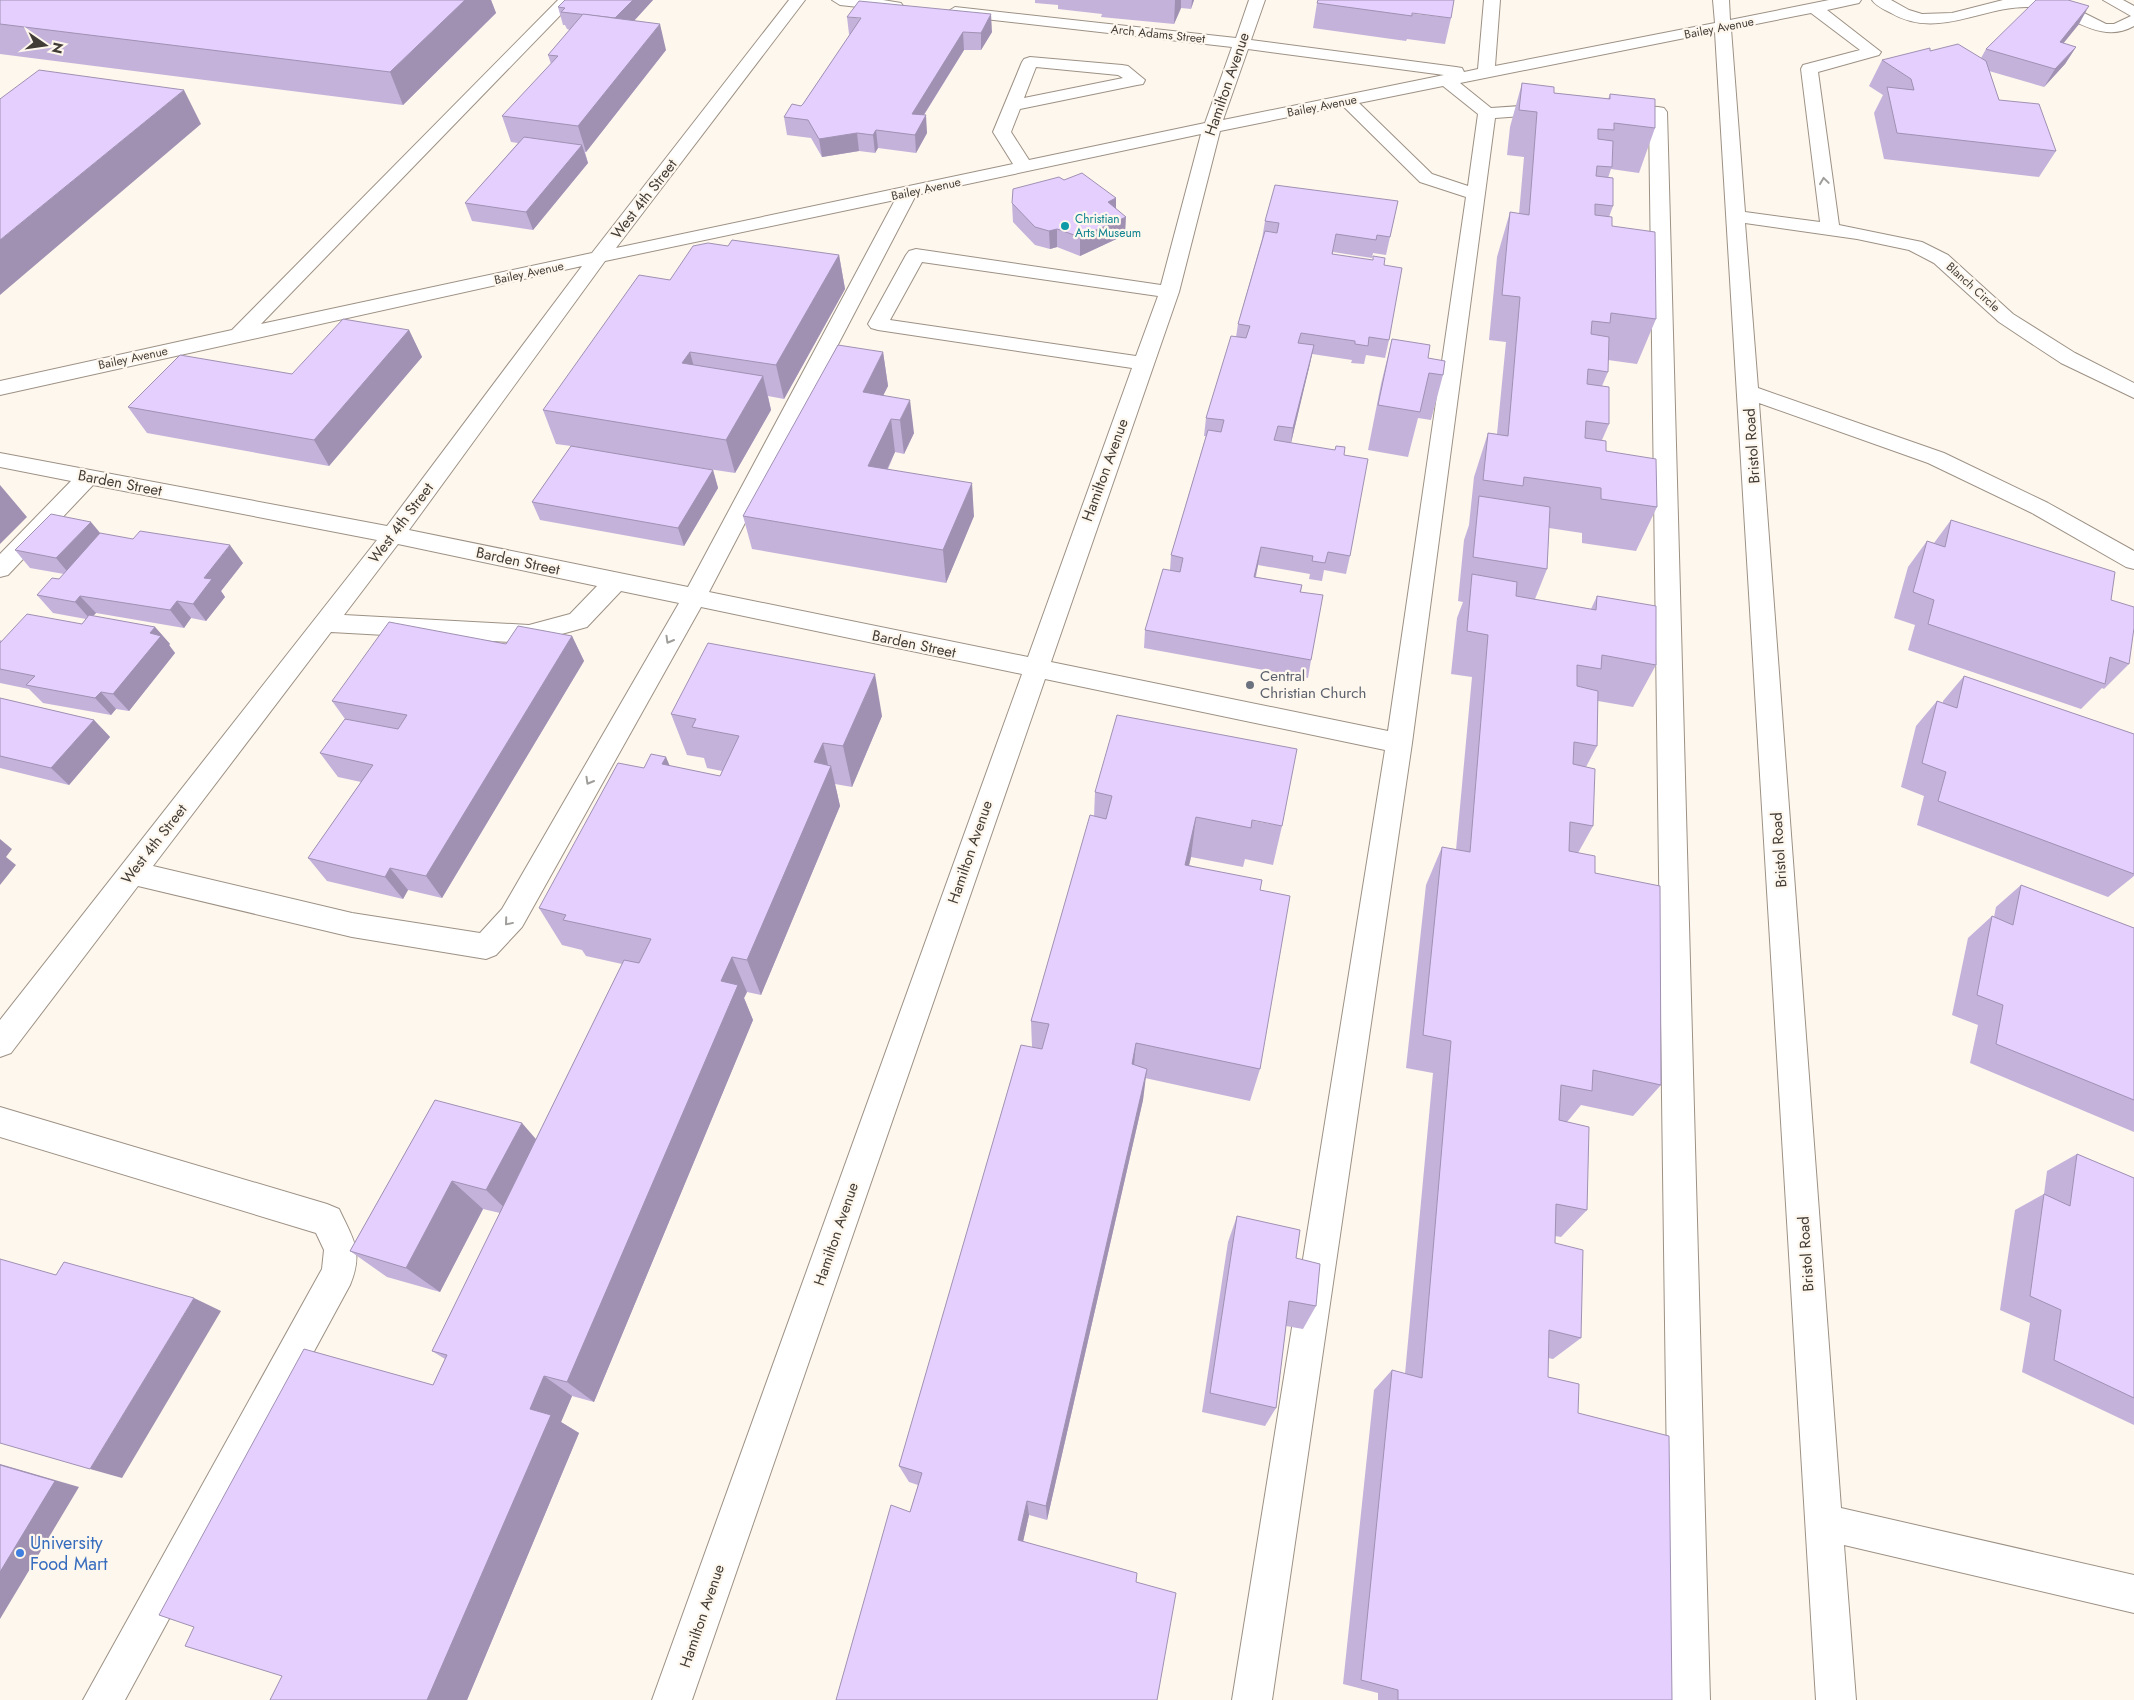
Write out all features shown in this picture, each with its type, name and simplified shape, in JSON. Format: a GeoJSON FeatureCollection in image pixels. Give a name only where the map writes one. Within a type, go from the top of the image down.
{"type":"FeatureCollection","features":[{"type":"Feature","properties":{"kind":"street"},"geometry":{"type":"LineString","coordinates":[[239,335],[567,0]]}},
{"type":"Feature","properties":{"kind":"street","name":"West 4th Street"},"geometry":{"type":"LineString","coordinates":[[0,1044],[393,535],[598,258],[797,0]]}},
{"type":"Feature","properties":{"kind":"street"},"geometry":{"type":"LineString","coordinates":[[840,0],[906,7]]}},
{"type":"Feature","properties":{"kind":"street","name":"Hamilton Avenue"},"geometry":{"type":"LineString","coordinates":[[672,1700],[1168,292],[1212,128],[1240,43],[1257,0]]}},
{"type":"Feature","properties":{"kind":"street"},"geometry":{"type":"LineString","coordinates":[[1480,73],[1492,0]]}},
{"type":"Feature","properties":{"kind":"street","name":"Bristol Road"},"geometry":{"type":"LineString","coordinates":[[1721,0],[1836,1700]]}},
{"type":"Feature","properties":{"kind":"street","name":"Bailey Avenue"},"geometry":{"type":"LineString","coordinates":[[0,388],[239,335],[1212,128],[1347,102],[1480,73],[1723,28],[1853,0]]}},
{"type":"Feature","properties":{"kind":"street"},"geometry":{"type":"LineString","coordinates":[[1880,0],[1906,15],[1924,19],[1941,20],[2003,4],[2025,2],[2047,4],[2064,9],[2101,28],[2115,29],[2134,20]]}},
{"type":"Feature","properties":{"kind":"street"},"geometry":{"type":"LineString","coordinates":[[2111,0],[2134,12]]}},
{"type":"Feature","properties":{"kind":"street"},"geometry":{"type":"LineString","coordinates":[[1814,8],[1873,52],[1809,69],[1830,229]]}},
{"type":"Feature","properties":{"kind":"street","name":"Arch Adams Street"},"geometry":{"type":"LineString","coordinates":[[935,10],[1024,13],[1240,43],[1480,73]]}},
{"type":"Feature","properties":{"kind":"street"},"geometry":{"type":"LineString","coordinates":[[1013,105],[1137,80],[1122,70],[1030,62],[1002,132],[1025,168]]}},
{"type":"Feature","properties":{"kind":"street"},"geometry":{"type":"LineString","coordinates":[[1446,80],[1488,113],[1580,108],[1658,112],[1690,1700]]}},
{"type":"Feature","properties":{"kind":"street"},"geometry":{"type":"LineString","coordinates":[[1347,102],[1426,178],[1477,195]]}},
{"type":"Feature","properties":{"kind":"street"},"geometry":{"type":"LineString","coordinates":[[1252,1700],[1399,743],[1488,113]]}},
{"type":"Feature","properties":{"kind":"street"},"geometry":{"type":"LineString","coordinates":[[131,873],[352,925],[486,946],[512,918],[694,598],[908,193]]}},
{"type":"Feature","properties":{"kind":"street","name":"Blanch Circle"},"geometry":{"type":"LineString","coordinates":[[1736,216],[1830,229],[1915,246],[1941,259],[2006,318],[2068,358],[2134,391]]}},
{"type":"Feature","properties":{"kind":"street"},"geometry":{"type":"LineString","coordinates":[[1143,363],[878,324],[916,255],[1168,292]]}},
{"type":"Feature","properties":{"kind":"street"},"geometry":{"type":"LineString","coordinates":[[1748,392],[1936,458],[2040,508],[2134,561]]}},
{"type":"Feature","properties":{"kind":"street","name":"Barden Street"},"geometry":{"type":"LineString","coordinates":[[0,460],[393,535],[1399,743]]}},
{"type":"Feature","properties":{"kind":"street"},"geometry":{"type":"LineString","coordinates":[[0,569],[88,477]]}},
{"type":"Feature","properties":{"kind":"street"},"geometry":{"type":"LineString","coordinates":[[325,623],[529,634],[578,621],[616,582]]}},
{"type":"Feature","properties":{"kind":"street"},"geometry":{"type":"LineString","coordinates":[[0,1122],[327,1220],[341,1249],[338,1273],[103,1700]]}},
{"type":"Feature","properties":{"kind":"street"},"geometry":{"type":"LineString","coordinates":[[1824,1522],[2134,1594]]}},
{"type":"Feature","properties":{"kind":"building"},"geometry":{"type":"Polygon","coordinates":[[[0,0],[465,0],[390,72],[0,24],[0,0]]]}},
{"type":"Feature","properties":{"kind":"building"},"geometry":{"type":"Polygon","coordinates":[[[565,0],[633,0],[615,18],[561,12],[565,8],[558,7],[565,0]]]}},
{"type":"Feature","properties":{"kind":"building"},"geometry":{"type":"Polygon","coordinates":[[[1318,0],[1454,0],[1451,18],[1412,13],[1412,16],[1317,3],[1318,0]]]}},
{"type":"Feature","properties":{"kind":"building"},"geometry":{"type":"Polygon","coordinates":[[[2036,0],[2068,0],[2089,6],[2060,42],[2076,47],[2055,69],[1986,49],[2036,0]]]}},
{"type":"Feature","properties":{"kind":"building"},"geometry":{"type":"Polygon","coordinates":[[[859,1],[991,14],[981,33],[963,32],[912,114],[926,115],[915,135],[876,130],[873,135],[857,133],[819,139],[808,120],[784,117],[792,104],[801,106],[803,104],[861,18],[847,17],[859,1]]]}},
{"type":"Feature","properties":{"kind":"building"},"geometry":{"type":"Polygon","coordinates":[[[583,14],[660,24],[578,126],[502,116],[558,56],[548,55],[583,14]]]}},
{"type":"Feature","properties":{"kind":"building"},"geometry":{"type":"Polygon","coordinates":[[[1958,44],[1986,61],[1999,100],[2039,104],[2056,151],[1897,133],[1887,87],[1914,90],[1911,79],[1882,60],[1930,48],[1930,51],[1958,44]]]}},
{"type":"Feature","properties":{"kind":"building"},"geometry":{"type":"Polygon","coordinates":[[[39,70],[184,90],[0,240],[0,99],[39,70]]]}},
{"type":"Feature","properties":{"kind":"building"},"geometry":{"type":"Polygon","coordinates":[[[1522,83],[1554,87],[1554,93],[1610,99],[1610,94],[1655,99],[1655,128],[1614,123],[1614,130],[1598,129],[1598,139],[1613,141],[1612,167],[1597,166],[1596,176],[1613,178],[1613,206],[1595,204],[1595,215],[1612,217],[1612,226],[1655,232],[1656,319],[1611,313],[1610,323],[1592,321],[1591,334],[1609,337],[1608,372],[1588,369],[1587,384],[1609,387],[1609,424],[1586,421],[1585,438],[1606,441],[1606,451],[1656,459],[1657,507],[1601,499],[1601,488],[1524,477],[1523,486],[1483,480],[1488,433],[1508,436],[1520,297],[1502,295],[1510,212],[1529,215],[1537,112],[1519,110],[1522,83]]]}},
{"type":"Feature","properties":{"kind":"building"},"geometry":{"type":"Polygon","coordinates":[[[524,137],[582,145],[526,212],[465,203],[524,137]]]}},
{"type":"Feature","properties":{"kind":"building"},"geometry":{"type":"Polygon","coordinates":[[[1082,173],[1116,198],[1108,202],[1126,217],[1080,237],[1057,229],[1049,231],[1035,227],[1012,203],[1013,189],[1059,177],[1064,180],[1082,173]]]}},
{"type":"Feature","properties":{"kind":"building"},"geometry":{"type":"Polygon","coordinates":[[[1275,185],[1398,201],[1390,237],[1377,235],[1376,240],[1336,234],[1332,254],[1373,260],[1373,256],[1385,258],[1384,265],[1402,268],[1389,340],[1369,337],[1368,346],[1355,344],[1355,341],[1301,333],[1298,343],[1314,345],[1293,428],[1278,426],[1274,440],[1335,450],[1336,446],[1345,447],[1344,455],[1368,459],[1350,556],[1328,552],[1325,563],[1312,561],[1313,556],[1261,547],[1254,577],[1302,585],[1300,592],[1323,595],[1311,660],[1145,630],[1163,569],[1180,572],[1183,558],[1171,555],[1208,430],[1221,432],[1224,420],[1206,418],[1231,336],[1246,338],[1250,326],[1238,324],[1265,231],[1277,233],[1279,223],[1265,221],[1275,185]]]}},
{"type":"Feature","properties":{"kind":"building"},"geometry":{"type":"Polygon","coordinates":[[[732,240],[839,255],[776,365],[690,352],[682,363],[763,376],[726,440],[543,410],[639,275],[670,280],[693,246],[708,243],[728,246],[732,240]]]}},
{"type":"Feature","properties":{"kind":"building"},"geometry":{"type":"Polygon","coordinates":[[[343,319],[409,330],[314,440],[128,407],[180,355],[292,374],[343,319]]]}},
{"type":"Feature","properties":{"kind":"building"},"geometry":{"type":"Polygon","coordinates":[[[1392,339],[1430,345],[1428,358],[1445,361],[1443,375],[1429,373],[1420,412],[1378,405],[1392,339]]]}},
{"type":"Feature","properties":{"kind":"building"},"geometry":{"type":"Polygon","coordinates":[[[838,345],[883,352],[863,392],[910,400],[900,420],[891,419],[868,466],[972,483],[943,550],[743,516],[838,345]]]}},
{"type":"Feature","properties":{"kind":"building"},"geometry":{"type":"Polygon","coordinates":[[[571,446],[713,470],[678,528],[532,502],[571,446]]]}},
{"type":"Feature","properties":{"kind":"building"},"geometry":{"type":"Polygon","coordinates":[[[1479,496],[1550,507],[1547,569],[1473,557],[1479,496]]]}},
{"type":"Feature","properties":{"kind":"building"},"geometry":{"type":"Polygon","coordinates":[[[51,514],[91,522],[56,558],[15,550],[51,514]]]}},
{"type":"Feature","properties":{"kind":"building"},"geometry":{"type":"Polygon","coordinates":[[[1951,520],[2115,572],[2111,600],[2134,607],[2134,628],[2129,664],[2110,657],[2105,684],[1928,624],[1934,600],[1913,592],[1927,541],[1945,547],[1951,520]]]}},
{"type":"Feature","properties":{"kind":"building"},"geometry":{"type":"Polygon","coordinates":[[[140,531],[230,545],[204,578],[212,579],[193,604],[177,601],[170,610],[80,596],[75,602],[37,595],[52,578],[59,579],[100,533],[133,539],[140,531]]]}},
{"type":"Feature","properties":{"kind":"building"},"geometry":{"type":"Polygon","coordinates":[[[1472,574],[1517,582],[1516,596],[1596,610],[1597,596],[1656,606],[1656,665],[1602,655],[1601,669],[1577,665],[1577,686],[1598,691],[1597,746],[1574,742],[1573,764],[1595,769],[1593,826],[1570,822],[1569,851],[1595,856],[1595,873],[1660,886],[1661,1085],[1593,1070],[1592,1091],[1561,1085],[1559,1120],[1589,1127],[1587,1210],[1556,1204],[1555,1243],[1583,1250],[1581,1338],[1549,1330],[1548,1377],[1579,1384],[1578,1413],[1669,1436],[1672,1700],[1398,1700],[1398,1690],[1361,1680],[1392,1370],[1422,1378],[1451,1041],[1423,1035],[1442,847],[1470,852],[1488,635],[1467,631],[1472,574]]]}},
{"type":"Feature","properties":{"kind":"building"},"geometry":{"type":"Polygon","coordinates":[[[27,614],[82,624],[89,615],[155,627],[150,633],[161,636],[113,694],[101,692],[95,698],[26,685],[35,676],[0,669],[0,643],[27,614]]]}},
{"type":"Feature","properties":{"kind":"building"},"geometry":{"type":"Polygon","coordinates":[[[389,622],[506,644],[518,626],[572,636],[426,876],[390,868],[385,877],[308,858],[373,765],[320,753],[345,719],[398,729],[407,715],[332,701],[389,622]]]}},
{"type":"Feature","properties":{"kind":"building"},"geometry":{"type":"Polygon","coordinates":[[[708,643],[875,674],[843,746],[823,743],[814,762],[831,766],[747,960],[732,957],[721,981],[738,985],[567,1382],[544,1376],[530,1409],[551,1415],[427,1700],[270,1700],[282,1676],[185,1646],[194,1627],[159,1615],[304,1349],[433,1385],[447,1355],[432,1351],[624,960],[639,963],[651,939],[563,920],[566,915],[539,908],[618,763],[644,768],[651,754],[666,757],[662,764],[720,776],[739,736],[692,727],[696,719],[671,714],[708,643]]]}},
{"type":"Feature","properties":{"kind":"building"},"geometry":{"type":"Polygon","coordinates":[[[1964,676],[2134,734],[2134,874],[1938,801],[1946,772],[1922,763],[1937,701],[1957,708],[1964,676]]]}},
{"type":"Feature","properties":{"kind":"building"},"geometry":{"type":"Polygon","coordinates":[[[0,698],[94,720],[51,768],[0,756],[0,698]]]}},
{"type":"Feature","properties":{"kind":"building"},"geometry":{"type":"Polygon","coordinates":[[[1117,715],[1297,749],[1282,826],[1252,820],[1251,828],[1196,817],[1185,865],[1262,880],[1260,890],[1290,896],[1260,1069],[1136,1043],[1132,1064],[1147,1069],[1046,1506],[1027,1501],[1018,1540],[1137,1573],[1136,1582],[1176,1593],[1157,1700],[836,1700],[891,1505],[910,1512],[922,1473],[899,1466],[1021,1045],[1042,1049],[1049,1024],[1031,1021],[1090,815],[1106,819],[1112,796],[1095,792],[1117,715]]]}},
{"type":"Feature","properties":{"kind":"building"},"geometry":{"type":"Polygon","coordinates":[[[2021,885],[2134,928],[2134,1100],[1996,1044],[2003,1005],[1977,995],[1992,916],[2013,925],[2021,885]]]}},
{"type":"Feature","properties":{"kind":"building"},"geometry":{"type":"Polygon","coordinates":[[[435,1100],[522,1123],[486,1190],[452,1181],[406,1268],[350,1251],[435,1100]]]}},
{"type":"Feature","properties":{"kind":"building"},"geometry":{"type":"Polygon","coordinates":[[[2077,1154],[2134,1178],[2134,1398],[2054,1360],[2061,1310],[2030,1296],[2044,1194],[2070,1206],[2077,1154]]]}},
{"type":"Feature","properties":{"kind":"building"},"geometry":{"type":"Polygon","coordinates":[[[1237,1216],[1300,1230],[1296,1258],[1320,1264],[1316,1306],[1289,1301],[1276,1408],[1210,1393],[1237,1216]]]}},
{"type":"Feature","properties":{"kind":"building"},"geometry":{"type":"Polygon","coordinates":[[[0,1259],[56,1275],[64,1262],[194,1298],[90,1469],[0,1443],[0,1259]]]}},
{"type":"Feature","properties":{"kind":"building"},"geometry":{"type":"Polygon","coordinates":[[[0,1465],[55,1481],[0,1572],[0,1465]]]}},
{"type":"Feature","properties":{"kind":"place","name":"Christian Arts Museum"},"geometry":{"type":"Point","coordinates":[1065,226]}},
{"type":"Feature","properties":{"kind":"place","name":"Central Christian Church"},"geometry":{"type":"Point","coordinates":[1250,685]}},
{"type":"Feature","properties":{"kind":"place","name":"University Food Mart"},"geometry":{"type":"Point","coordinates":[20,1553]}}]}
